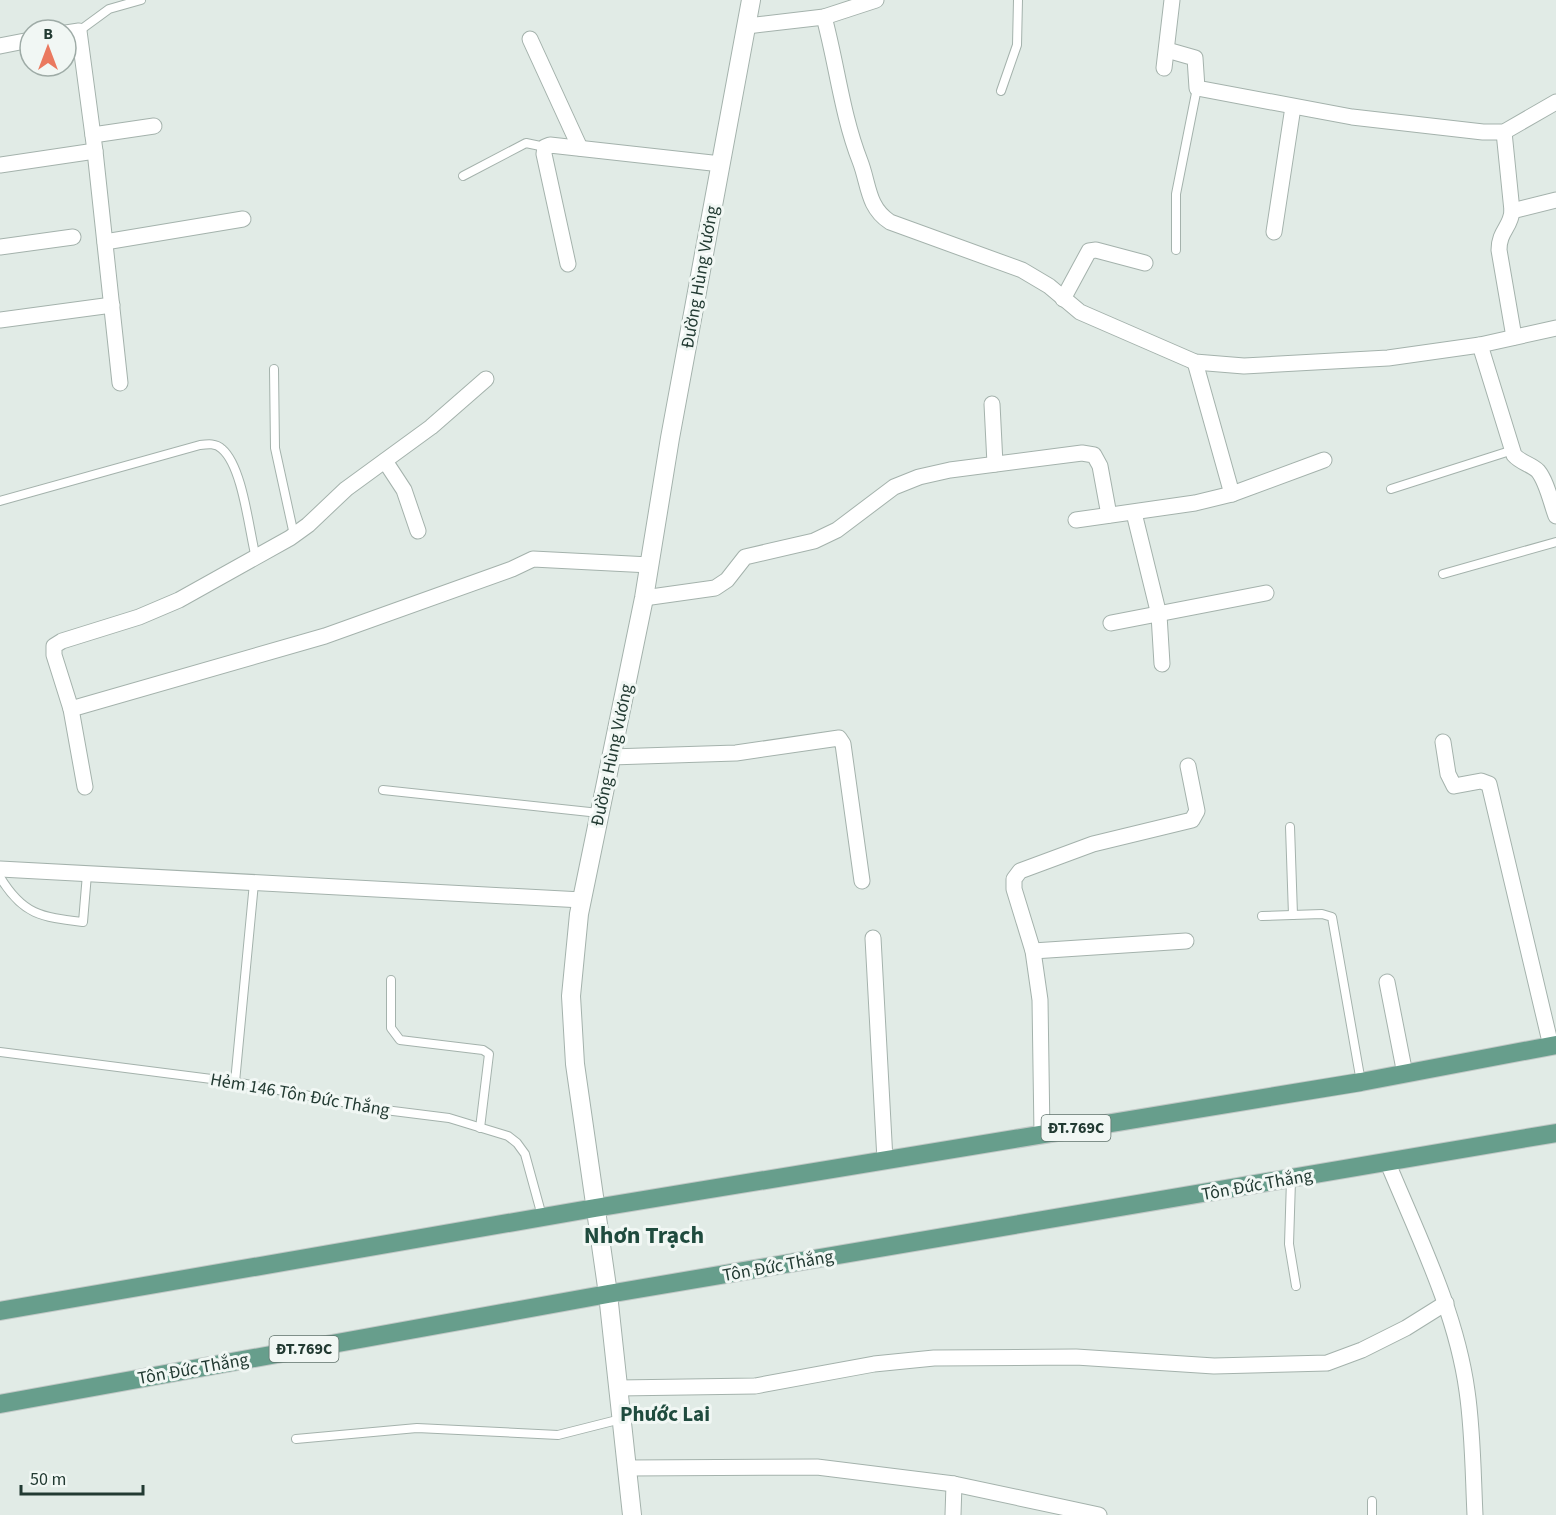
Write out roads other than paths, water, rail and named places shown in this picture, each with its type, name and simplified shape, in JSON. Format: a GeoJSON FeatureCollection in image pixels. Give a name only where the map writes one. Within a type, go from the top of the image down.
{"type":"FeatureCollection","features":[{"type":"Feature","properties":{"kind":"main road","name":"ĐT.769C"},"geometry":{"type":"LineString","coordinates":[[0,1311],[542,1216],[1361,1082],[1554,1046]]}},
{"type":"Feature","properties":{"kind":"main road","name":"Tôn Đức Thắng"},"geometry":{"type":"LineString","coordinates":[[0,1404],[608,1294],[1387,1161],[1554,1136]]}},
{"type":"Feature","properties":{"kind":"street","name":"Đường Hùng Vương"},"geometry":{"type":"LineString","coordinates":[[633,1515],[608,1294],[575,1064],[571,996],[573,957],[599,813],[644,598],[751,0]]}},
{"type":"Feature","properties":{"kind":"street"},"geometry":{"type":"LineString","coordinates":[[747,26],[824,17],[876,0]]}},
{"type":"Feature","properties":{"kind":"street"},"geometry":{"type":"LineString","coordinates":[[1164,68],[1172,0]]}},
{"type":"Feature","properties":{"kind":"street"},"geometry":{"type":"LineString","coordinates":[[824,17],[837,64],[848,130],[861,163],[866,189],[880,216],[890,222],[1022,270],[1049,286],[1080,312],[1195,362],[1244,366],[1388,358],[1480,345],[1556,328]]}},
{"type":"Feature","properties":{"kind":"street"},"geometry":{"type":"LineString","coordinates":[[530,39],[580,148]]}},
{"type":"Feature","properties":{"kind":"street"},"geometry":{"type":"LineString","coordinates":[[0,46],[18,42]]}},
{"type":"Feature","properties":{"kind":"street"},"geometry":{"type":"LineString","coordinates":[[1167,50],[1195,58],[1197,88],[1293,107],[1437,128],[1504,132],[1556,102]]}},
{"type":"Feature","properties":{"kind":"street"},"geometry":{"type":"LineString","coordinates":[[78,61],[93,135],[120,383]]}},
{"type":"Feature","properties":{"kind":"street"},"geometry":{"type":"LineString","coordinates":[[1274,232],[1293,107]]}},
{"type":"Feature","properties":{"kind":"street"},"geometry":{"type":"LineString","coordinates":[[93,135],[154,126]]}},
{"type":"Feature","properties":{"kind":"street"},"geometry":{"type":"LineString","coordinates":[[1504,132],[1512,211],[1511,221],[1499,236],[1499,250],[1514,337]]}},
{"type":"Feature","properties":{"kind":"street"},"geometry":{"type":"LineString","coordinates":[[568,264],[544,154],[545,147],[550,144],[721,164]]}},
{"type":"Feature","properties":{"kind":"street"},"geometry":{"type":"LineString","coordinates":[[0,165],[95,151]]}},
{"type":"Feature","properties":{"kind":"street"},"geometry":{"type":"LineString","coordinates":[[1512,211],[1556,200]]}},
{"type":"Feature","properties":{"kind":"street"},"geometry":{"type":"LineString","coordinates":[[105,242],[243,219]]}},
{"type":"Feature","properties":{"kind":"street"},"geometry":{"type":"LineString","coordinates":[[0,247],[73,237]]}},
{"type":"Feature","properties":{"kind":"street"},"geometry":{"type":"LineString","coordinates":[[1063,299],[1089,251],[1096,250],[1145,262]]}},
{"type":"Feature","properties":{"kind":"street"},"geometry":{"type":"LineString","coordinates":[[0,320],[112,305]]}},
{"type":"Feature","properties":{"kind":"street"},"geometry":{"type":"LineString","coordinates":[[1480,345],[1513,450],[1519,461],[1533,467],[1541,477],[1556,516]]}},
{"type":"Feature","properties":{"kind":"street"},"geometry":{"type":"LineString","coordinates":[[1195,362],[1232,494]]}},
{"type":"Feature","properties":{"kind":"street"},"geometry":{"type":"LineString","coordinates":[[85,787],[71,709],[54,655],[54,646],[62,641],[139,617],[179,600],[294,535],[308,525],[338,495],[431,427],[486,380]]}},
{"type":"Feature","properties":{"kind":"street"},"geometry":{"type":"LineString","coordinates":[[992,405],[995,464]]}},
{"type":"Feature","properties":{"kind":"street"},"geometry":{"type":"LineString","coordinates":[[644,598],[715,588],[727,580],[745,558],[814,541],[837,530],[894,487],[919,477],[1082,453],[1094,455],[1100,466],[1109,515]]}},
{"type":"Feature","properties":{"kind":"street"},"geometry":{"type":"LineString","coordinates":[[385,460],[404,490],[418,531]]}},
{"type":"Feature","properties":{"kind":"street"},"geometry":{"type":"LineString","coordinates":[[1076,519],[1195,503],[1232,494],[1323,460]]}},
{"type":"Feature","properties":{"kind":"street"},"geometry":{"type":"LineString","coordinates":[[1134,513],[1159,615],[1162,664]]}},
{"type":"Feature","properties":{"kind":"street"},"geometry":{"type":"LineString","coordinates":[[71,709],[325,636],[512,569],[533,559],[650,565]]}},
{"type":"Feature","properties":{"kind":"street"},"geometry":{"type":"LineString","coordinates":[[1111,623],[1266,592]]}},
{"type":"Feature","properties":{"kind":"street"},"geometry":{"type":"LineString","coordinates":[[611,757],[736,753],[839,738],[843,744],[851,791],[862,881]]}},
{"type":"Feature","properties":{"kind":"street"},"geometry":{"type":"LineString","coordinates":[[1443,742],[1448,774],[1454,786],[1481,781],[1490,784],[1554,1046]]}},
{"type":"Feature","properties":{"kind":"street"},"geometry":{"type":"LineString","coordinates":[[1042,1134],[1042,1021],[1033,951],[1014,889],[1014,879],[1020,871],[1093,844],[1192,820],[1197,811],[1188,766]]}},
{"type":"Feature","properties":{"kind":"street"},"geometry":{"type":"LineString","coordinates":[[0,869],[582,900]]}},
{"type":"Feature","properties":{"kind":"street"},"geometry":{"type":"LineString","coordinates":[[873,938],[885,1160]]}},
{"type":"Feature","properties":{"kind":"street"},"geometry":{"type":"LineString","coordinates":[[1033,951],[1186,940]]}},
{"type":"Feature","properties":{"kind":"street"},"geometry":{"type":"LineString","coordinates":[[1388,982],[1404,1074]]}},
{"type":"Feature","properties":{"kind":"street"},"geometry":{"type":"LineString","coordinates":[[1387,1161],[1446,1303],[1467,1391],[1475,1515]]}},
{"type":"Feature","properties":{"kind":"street"},"geometry":{"type":"LineString","coordinates":[[618,1388],[755,1386],[874,1364],[934,1358],[1076,1357],[1214,1366],[1327,1363],[1362,1350],[1406,1328],[1446,1303]]}},
{"type":"Feature","properties":{"kind":"street"},"geometry":{"type":"LineString","coordinates":[[628,1468],[793,1465],[954,1484],[1099,1515]]}},
{"type":"Feature","properties":{"kind":"street"},"geometry":{"type":"LineString","coordinates":[[953,1515],[954,1484]]}},
{"type":"Feature","properties":{"kind":"lane"},"geometry":{"type":"LineString","coordinates":[[78,28],[109,9],[141,0]]}},
{"type":"Feature","properties":{"kind":"lane"},"geometry":{"type":"LineString","coordinates":[[1001,91],[1017,45],[1018,0]]}},
{"type":"Feature","properties":{"kind":"lane"},"geometry":{"type":"LineString","coordinates":[[1176,250],[1176,194],[1197,88]]}},
{"type":"Feature","properties":{"kind":"lane"},"geometry":{"type":"LineString","coordinates":[[463,176],[526,143],[545,147]]}},
{"type":"Feature","properties":{"kind":"lane"},"geometry":{"type":"LineString","coordinates":[[274,369],[275,448],[294,535]]}},
{"type":"Feature","properties":{"kind":"lane"},"geometry":{"type":"LineString","coordinates":[[0,501],[200,445],[213,444],[222,448],[230,459],[237,476],[256,558]]}},
{"type":"Feature","properties":{"kind":"lane"},"geometry":{"type":"LineString","coordinates":[[1391,489],[1513,450]]}},
{"type":"Feature","properties":{"kind":"lane"},"geometry":{"type":"LineString","coordinates":[[1443,574],[1556,542]]}},
{"type":"Feature","properties":{"kind":"lane"},"geometry":{"type":"LineString","coordinates":[[383,790],[599,813]]}},
{"type":"Feature","properties":{"kind":"lane"},"geometry":{"type":"LineString","coordinates":[[1290,827],[1293,915]]}},
{"type":"Feature","properties":{"kind":"lane"},"geometry":{"type":"LineString","coordinates":[[0,877],[14,900],[34,912],[56,919],[83,922],[87,874]]}},
{"type":"Feature","properties":{"kind":"lane"},"geometry":{"type":"LineString","coordinates":[[234,1082],[254,883]]}},
{"type":"Feature","properties":{"kind":"lane"},"geometry":{"type":"LineString","coordinates":[[1262,916],[1322,914],[1332,917],[1361,1082]]}},
{"type":"Feature","properties":{"kind":"lane"},"geometry":{"type":"LineString","coordinates":[[391,980],[391,1028],[400,1040],[483,1050],[489,1054],[480,1128]]}},
{"type":"Feature","properties":{"kind":"lane","name":"Hẻm 146 Tôn Đức Thắng"},"geometry":{"type":"LineString","coordinates":[[0,1052],[234,1082],[385,1110],[449,1118],[508,1136],[517,1143],[525,1154],[542,1216]]}},
{"type":"Feature","properties":{"kind":"lane"},"geometry":{"type":"LineString","coordinates":[[1291,1179],[1289,1244],[1296,1286]]}},
{"type":"Feature","properties":{"kind":"lane"},"geometry":{"type":"LineString","coordinates":[[296,1439],[417,1428],[558,1435],[622,1418]]}},
{"type":"Feature","properties":{"kind":"lane"},"geometry":{"type":"LineString","coordinates":[[1372,1501],[1372,1515]]}},
{"type":"Feature","properties":{"kind":"district","name":"Nhơn Trạch"},"geometry":{"type":"Point","coordinates":[644,1235]}},
{"type":"Feature","properties":{"kind":"district","name":"Phước Lai"},"geometry":{"type":"Point","coordinates":[665,1414]}}]}
